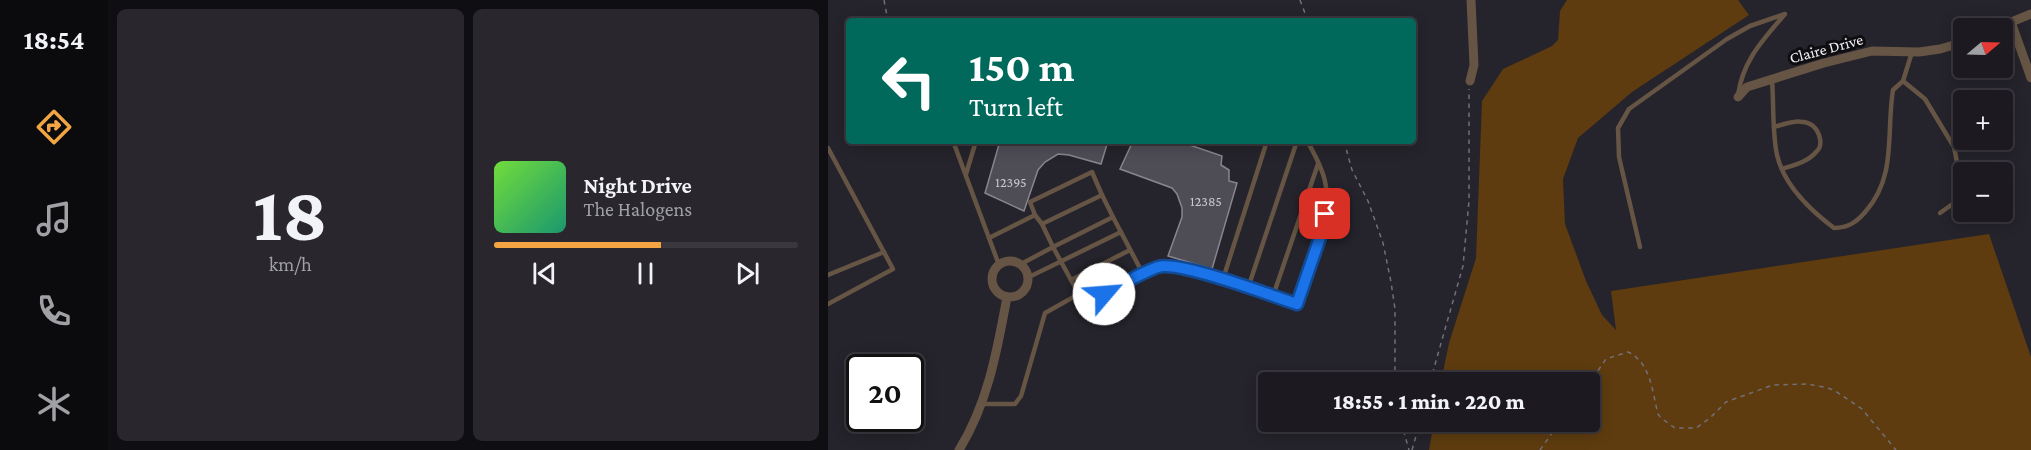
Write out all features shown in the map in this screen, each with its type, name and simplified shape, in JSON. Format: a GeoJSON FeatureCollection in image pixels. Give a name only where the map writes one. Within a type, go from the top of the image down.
{"type":"FeatureCollection","features":[{"type":"Feature","properties":{"kind":"street"},"geometry":{"type":"LineString","coordinates":[[1469,85],[1474,65],[1471,0]]}},
{"type":"Feature","properties":{"kind":"street"},"geometry":{"type":"LineString","coordinates":[[2013,21],[2031,14]]}},
{"type":"Feature","properties":{"kind":"street"},"geometry":{"type":"LineString","coordinates":[[2013,28],[2031,78]]}},
{"type":"Feature","properties":{"kind":"street","name":"Claire Drive"},"geometry":{"type":"LineString","coordinates":[[1738,98],[1747,87],[1872,51],[1912,52],[1953,45]]}},
{"type":"Feature","properties":{"kind":"street"},"geometry":{"type":"LineString","coordinates":[[1010,261],[1021,264],[1029,277],[1029,283],[1023,293],[1007,297],[997,292],[992,281],[995,269],[999,265],[1010,261]]}},
{"type":"Feature","properties":{"kind":"street"},"geometry":{"type":"LineString","coordinates":[[959,450],[982,404],[992,375],[1007,297]]}},
{"type":"Feature","properties":{"kind":"lane"},"geometry":{"type":"LineString","coordinates":[[1640,247],[1619,157],[1618,128],[1629,109],[1727,39],[1750,26],[1785,14],[1748,61],[1740,77],[1738,98]]}},
{"type":"Feature","properties":{"kind":"lane"},"geometry":{"type":"LineString","coordinates":[[1772,79],[1777,156],[1782,169],[1798,196],[1834,228],[1845,228],[1858,220],[1874,203],[1884,182],[1889,160],[1893,90],[1903,81],[1912,52]]}},
{"type":"Feature","properties":{"kind":"lane"},"geometry":{"type":"LineString","coordinates":[[1903,81],[1925,99],[1954,147],[1960,178],[1954,203],[1940,213]]}},
{"type":"Feature","properties":{"kind":"lane"},"geometry":{"type":"LineString","coordinates":[[1774,127],[1798,121],[1809,123],[1817,129],[1821,141],[1818,150],[1809,158],[1782,169]]}},
{"type":"Feature","properties":{"kind":"lane"},"geometry":{"type":"LineString","coordinates":[[954,144],[999,265]]}},
{"type":"Feature","properties":{"kind":"lane"},"geometry":{"type":"LineString","coordinates":[[966,174],[975,144]]}},
{"type":"Feature","properties":{"kind":"lane"},"geometry":{"type":"LineString","coordinates":[[1223,279],[1266,144]]}},
{"type":"Feature","properties":{"kind":"lane"},"geometry":{"type":"LineString","coordinates":[[1248,288],[1296,144]]}},
{"type":"Feature","properties":{"kind":"lane"},"geometry":{"type":"LineString","coordinates":[[1143,274],[1092,172],[1030,202],[1085,304],[1160,266],[1175,266],[1223,279],[1297,304],[1324,226],[1326,201],[1324,176],[1308,144]]}},
{"type":"Feature","properties":{"kind":"lane"},"geometry":{"type":"LineString","coordinates":[[828,148],[893,269],[828,304]]}},
{"type":"Feature","properties":{"kind":"lane"},"geometry":{"type":"LineString","coordinates":[[1273,296],[1318,164]]}},
{"type":"Feature","properties":{"kind":"lane"},"geometry":{"type":"LineString","coordinates":[[1042,224],[1102,195]]}},
{"type":"Feature","properties":{"kind":"lane"},"geometry":{"type":"LineString","coordinates":[[989,238],[1035,215]]}},
{"type":"Feature","properties":{"kind":"lane"},"geometry":{"type":"LineString","coordinates":[[1021,264],[1113,217]]}},
{"type":"Feature","properties":{"kind":"lane"},"geometry":{"type":"LineString","coordinates":[[1029,277],[1120,232]]}},
{"type":"Feature","properties":{"kind":"lane"},"geometry":{"type":"LineString","coordinates":[[1071,280],[1130,250]]}},
{"type":"Feature","properties":{"kind":"lane"},"geometry":{"type":"LineString","coordinates":[[828,275],[884,252]]}},
{"type":"Feature","properties":{"kind":"lane"},"geometry":{"type":"LineString","coordinates":[[982,404],[1015,404],[1021,396],[1045,313],[1079,294]]}},
{"type":"Feature","properties":{"kind":"path"},"geometry":{"type":"LineString","coordinates":[[884,0],[887,18]]}},
{"type":"Feature","properties":{"kind":"path"},"geometry":{"type":"LineString","coordinates":[[1300,0],[1307,18]]}},
{"type":"Feature","properties":{"kind":"path"},"geometry":{"type":"LineString","coordinates":[[1433,372],[1463,266],[1469,201],[1469,85]]}},
{"type":"Feature","properties":{"kind":"path"},"geometry":{"type":"LineString","coordinates":[[1345,144],[1352,170],[1368,201],[1387,262],[1395,309],[1395,372]]}},
{"type":"Feature","properties":{"kind":"path"},"geometry":{"type":"LineString","coordinates":[[1597,372],[1606,359],[1628,352],[1638,357],[1647,370],[1658,414],[1674,428],[1696,428],[1726,402],[1773,385],[1807,384],[1824,387],[1834,390],[1862,408],[1896,450]]}},
{"type":"Feature","properties":{"kind":"path"},"geometry":{"type":"LineString","coordinates":[[1405,432],[1411,450]]}},
{"type":"Feature","properties":{"kind":"path"},"geometry":{"type":"LineString","coordinates":[[1411,450],[1417,432]]}},
{"type":"Feature","properties":{"kind":"path"},"geometry":{"type":"LineString","coordinates":[[1540,450],[1553,432]]}},
{"type":"Feature","properties":{"kind":"shaded area"},"geometry":{"type":"Polygon","coordinates":[[[1567,0],[1738,0],[1749,15],[1632,92],[1578,138],[1563,179],[1565,224],[1586,281],[1602,315],[1616,330],[1611,291],[1989,234],[2031,357],[2031,450],[1429,450],[1432,432],[1600,432],[1600,372],[1443,372],[1449,343],[1476,258],[1482,101],[1503,69],[1552,46],[1558,40],[1560,11],[1567,0]]]}},
{"type":"Feature","properties":{"kind":"building"},"geometry":{"type":"Polygon","coordinates":[[[999,144],[1107,144],[1101,164],[1058,154],[1045,162],[1038,170],[1024,211],[985,193],[999,144]]]}},
{"type":"Feature","properties":{"kind":"building"},"geometry":{"type":"Polygon","coordinates":[[[1132,144],[1187,144],[1222,156],[1221,165],[1229,170],[1229,181],[1237,183],[1212,269],[1168,256],[1182,217],[1182,208],[1172,188],[1120,169],[1132,144]]]}},
{"type":"Feature","properties":{"kind":"route"},"geometry":{"type":"LineString","coordinates":[[1104,294],[1160,266],[1175,266],[1223,279],[1297,304],[1324,226],[1325,214]]}}]}
